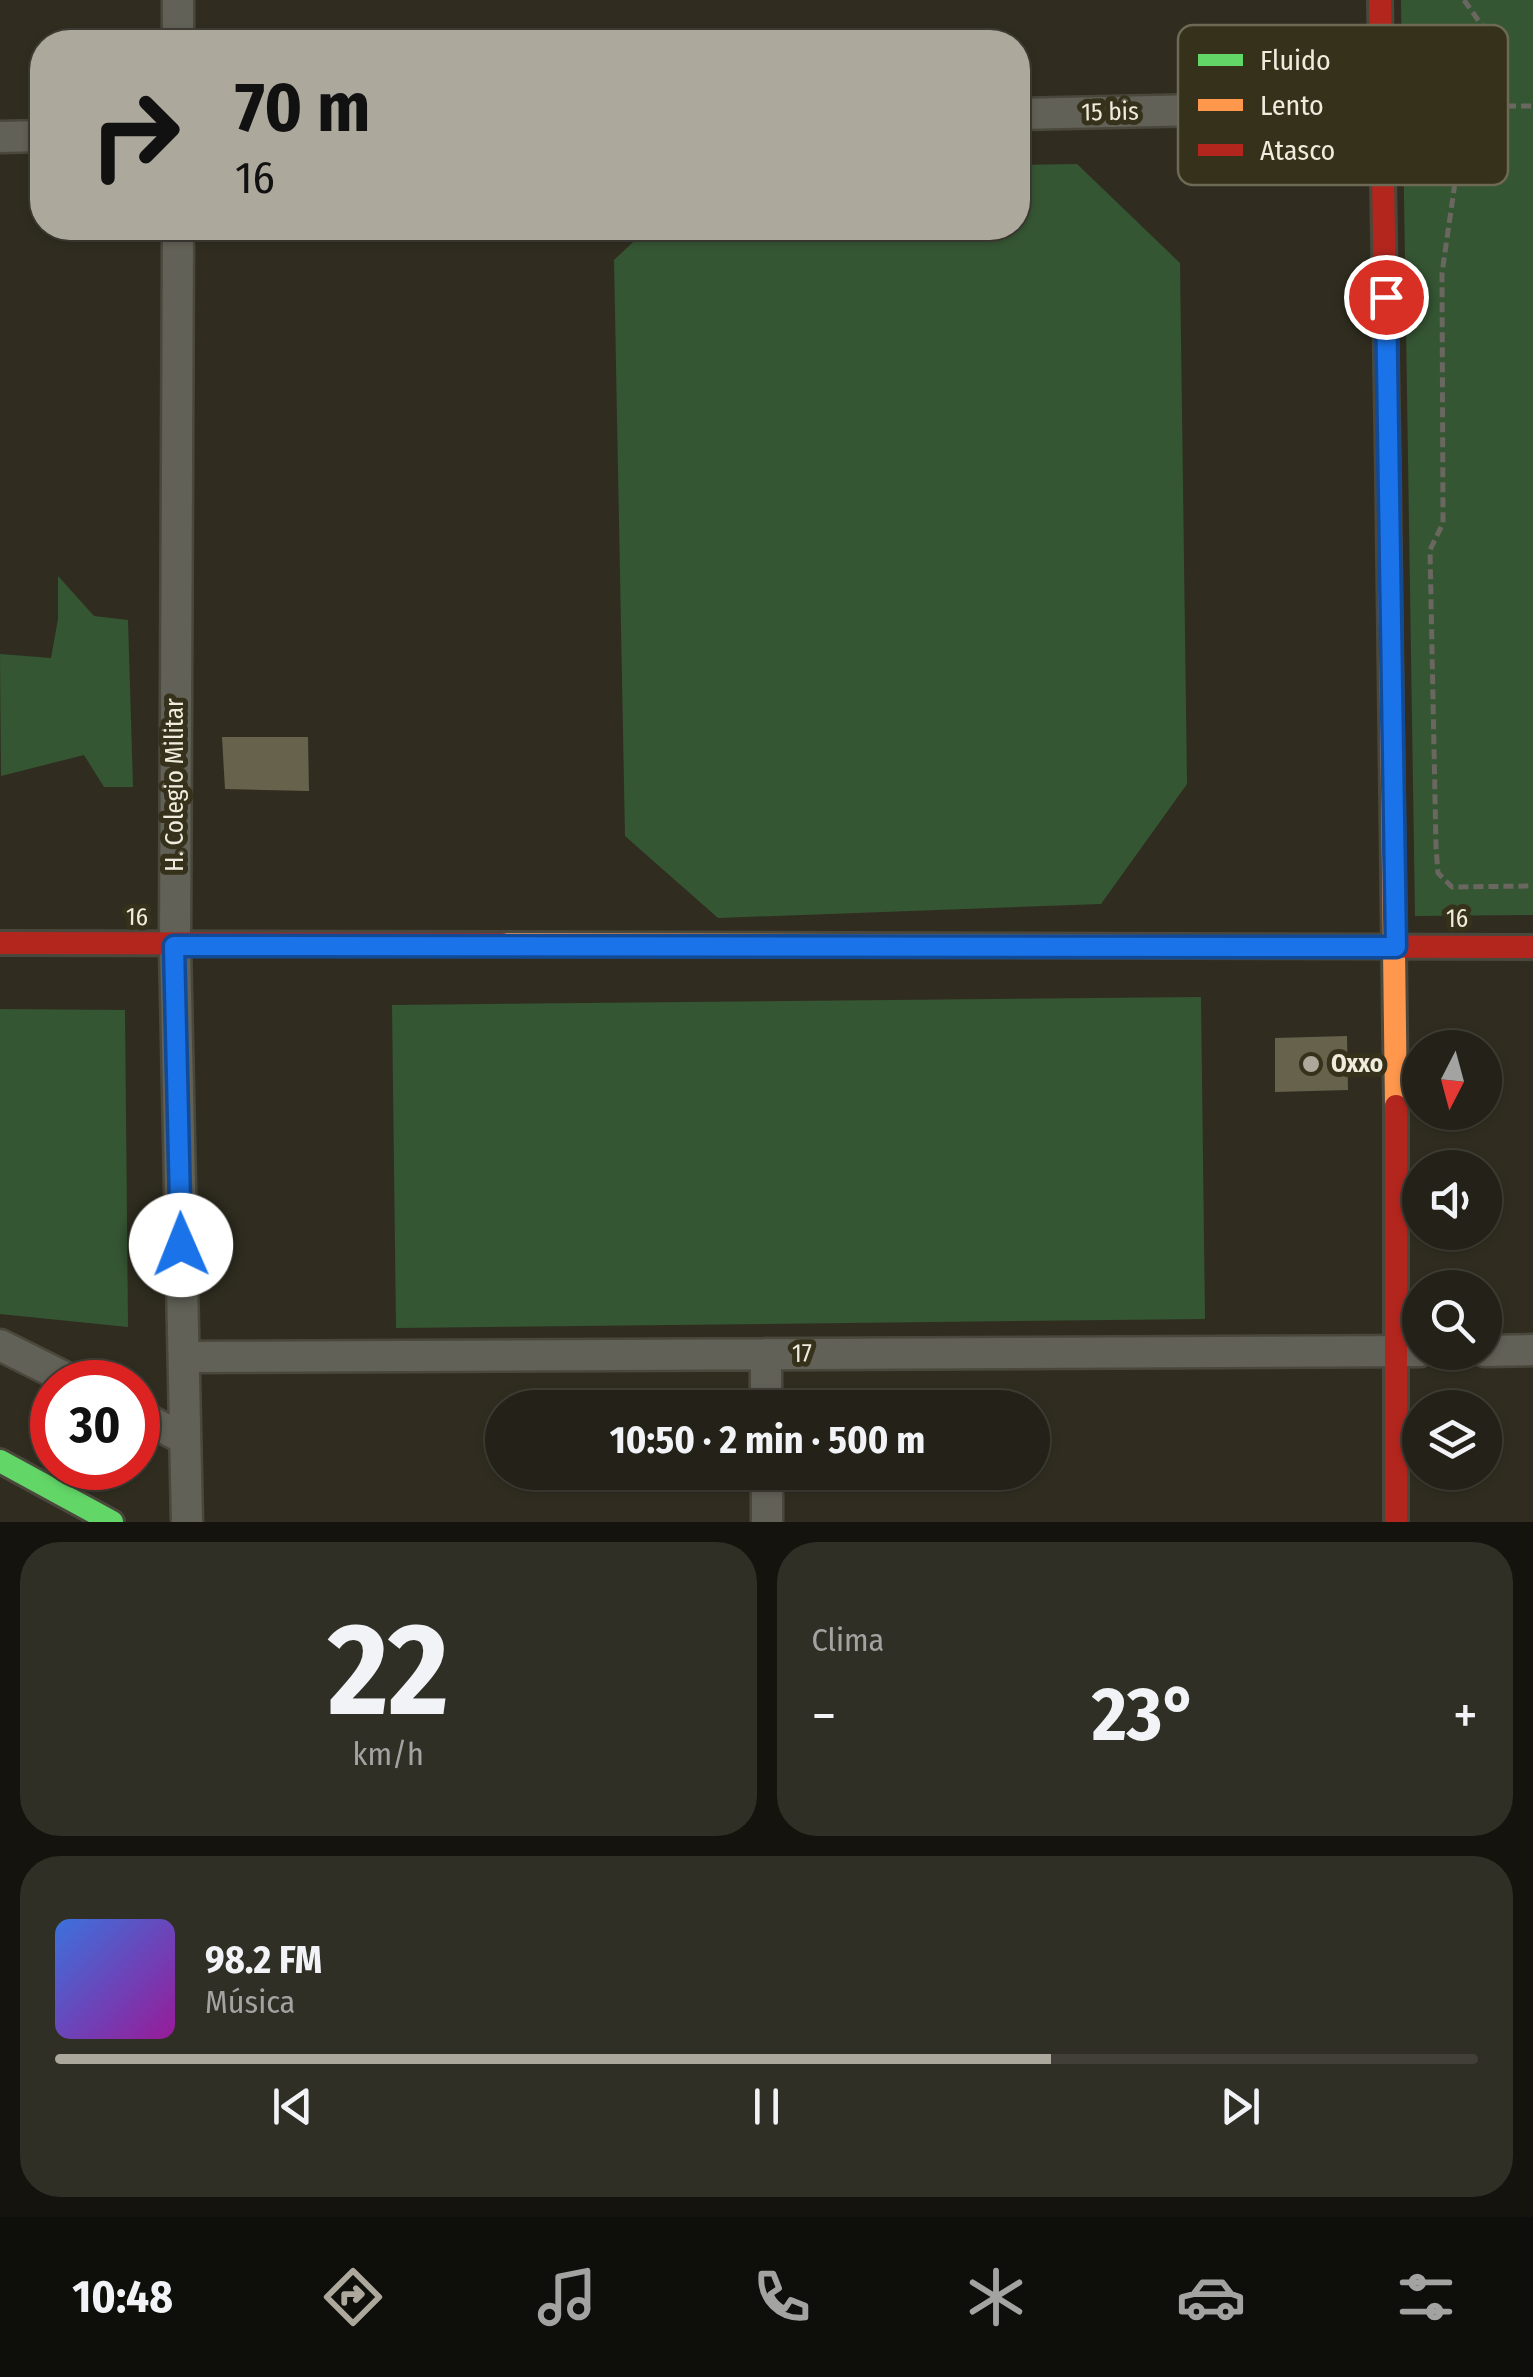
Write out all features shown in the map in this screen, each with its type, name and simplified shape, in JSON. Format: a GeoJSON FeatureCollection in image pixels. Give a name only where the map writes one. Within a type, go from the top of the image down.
{"type":"FeatureCollection","features":[{"type":"Feature","properties":{"kind":"main road"},"geometry":{"type":"LineString","coordinates":[[1380,0],[1381,25]]}},
{"type":"Feature","properties":{"kind":"main road"},"geometry":{"type":"LineString","coordinates":[[1384,185],[1396,947],[1406,1270]]}},
{"type":"Feature","properties":{"kind":"main road","name":"16"},"geometry":{"type":"LineString","coordinates":[[0,943],[1533,947]]}},
{"type":"Feature","properties":{"kind":"main road"},"geometry":{"type":"LineString","coordinates":[[1396,1522],[1407,1370]]}},
{"type":"Feature","properties":{"kind":"main road"},"geometry":{"type":"LineString","coordinates":[[0,1461],[112,1522]]}},
{"type":"Feature","properties":{"kind":"street"},"geometry":{"type":"LineString","coordinates":[[178,0],[178,30]]}},
{"type":"Feature","properties":{"kind":"street","name":"15 bis"},"geometry":{"type":"LineString","coordinates":[[1030,114],[1178,110]]}},
{"type":"Feature","properties":{"kind":"street"},"geometry":{"type":"LineString","coordinates":[[0,137],[30,136]]}},
{"type":"Feature","properties":{"kind":"street","name":"H. Colegio Militar"},"geometry":{"type":"LineString","coordinates":[[178,240],[174,946],[187,1522]]}},
{"type":"Feature","properties":{"kind":"street"},"geometry":{"type":"LineString","coordinates":[[0,1345],[30,1360]]}},
{"type":"Feature","properties":{"kind":"street"},"geometry":{"type":"LineString","coordinates":[[1502,1350],[1533,1350]]}},
{"type":"Feature","properties":{"kind":"street","name":"17"},"geometry":{"type":"LineString","coordinates":[[184,1357],[1402,1351]]}},
{"type":"Feature","properties":{"kind":"street"},"geometry":{"type":"LineString","coordinates":[[766,1354],[766,1390]]}},
{"type":"Feature","properties":{"kind":"street"},"geometry":{"type":"LineString","coordinates":[[160,1426],[185,1439]]}},
{"type":"Feature","properties":{"kind":"street"},"geometry":{"type":"LineString","coordinates":[[767,1490],[767,1522]]}},
{"type":"Feature","properties":{"kind":"path"},"geometry":{"type":"LineString","coordinates":[[1464,0],[1482,25]]}},
{"type":"Feature","properties":{"kind":"path"},"geometry":{"type":"LineString","coordinates":[[1454,185],[1442,273],[1444,522],[1430,550],[1438,873],[1452,887],[1533,886]]}},
{"type":"Feature","properties":{"kind":"green space"},"geometry":{"type":"Polygon","coordinates":[[[1401,0],[1533,0],[1533,915],[1415,916],[1404,185],[1508,185],[1508,25],[1401,25],[1401,0]]]}},
{"type":"Feature","properties":{"kind":"green space"},"geometry":{"type":"Polygon","coordinates":[[[1077,164],[1180,263],[1187,784],[1101,904],[718,918],[625,836],[614,260],[635,240],[1030,240],[1030,165],[1077,164]]]}},
{"type":"Feature","properties":{"kind":"green space"},"geometry":{"type":"Polygon","coordinates":[[[58,576],[94,616],[128,620],[133,787],[104,787],[84,755],[1,776],[0,654],[51,658],[58,619],[58,576]]]}},
{"type":"Feature","properties":{"kind":"green space"},"geometry":{"type":"Polygon","coordinates":[[[1201,997],[1205,1319],[396,1328],[392,1005],[1201,997]]]}},
{"type":"Feature","properties":{"kind":"green space"},"geometry":{"type":"Polygon","coordinates":[[[0,1009],[125,1010],[128,1327],[0,1314],[0,1009]]]}},
{"type":"Feature","properties":{"kind":"building"},"geometry":{"type":"Polygon","coordinates":[[[222,737],[308,737],[309,791],[225,789],[222,737]]]}},
{"type":"Feature","properties":{"kind":"building","name":"Oxxo"},"geometry":{"type":"Polygon","coordinates":[[[1347,1036],[1348,1090],[1275,1092],[1275,1038],[1347,1036]]]}},
{"type":"Feature","properties":{"kind":"traffic: fast"},"geometry":{"type":"LineString","coordinates":[[0,1461],[112,1522]]}},
{"type":"Feature","properties":{"kind":"traffic: slow"},"geometry":{"type":"LineString","coordinates":[[1388,475],[1396,1106]]}},
{"type":"Feature","properties":{"kind":"traffic: slow"},"geometry":{"type":"LineString","coordinates":[[502,944],[1177,946]]}},
{"type":"Feature","properties":{"kind":"traffic: jam"},"geometry":{"type":"LineString","coordinates":[[1380,0],[1380,25]]}},
{"type":"Feature","properties":{"kind":"traffic: jam"},"geometry":{"type":"LineString","coordinates":[[1383,185],[1388,475]]}},
{"type":"Feature","properties":{"kind":"traffic: jam"},"geometry":{"type":"LineString","coordinates":[[0,943],[502,944]]}},
{"type":"Feature","properties":{"kind":"traffic: jam"},"geometry":{"type":"LineString","coordinates":[[1177,946],[1533,947]]}},
{"type":"Feature","properties":{"kind":"traffic: jam"},"geometry":{"type":"LineString","coordinates":[[1396,1106],[1396,1522]]}},
{"type":"Feature","properties":{"kind":"place","name":"Oxxo"},"geometry":{"type":"Point","coordinates":[1311,1064]}},
{"type":"Feature","properties":{"kind":"route"},"geometry":{"type":"LineString","coordinates":[[181,1245],[174,946],[1396,947],[1386,297]]}}]}
